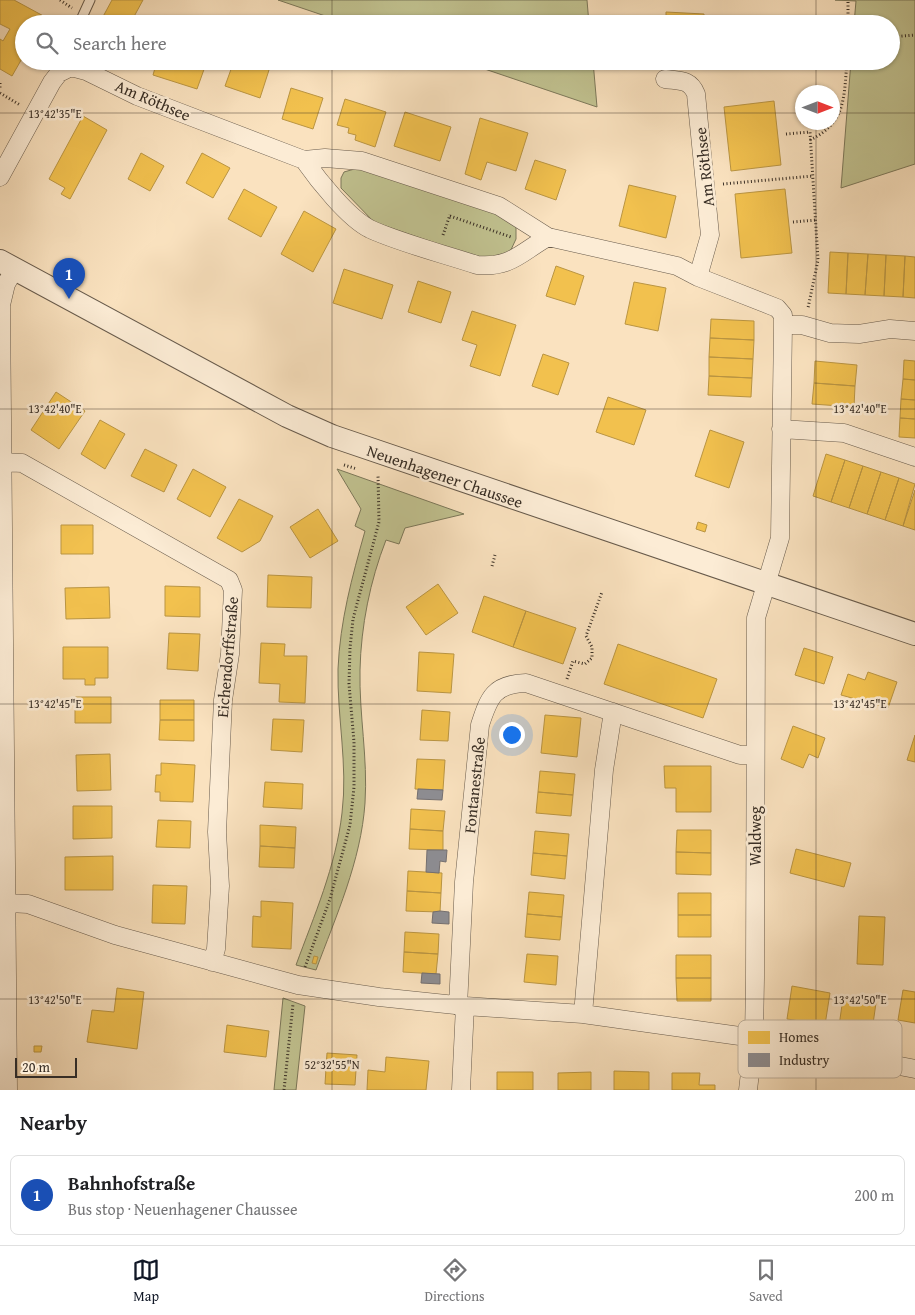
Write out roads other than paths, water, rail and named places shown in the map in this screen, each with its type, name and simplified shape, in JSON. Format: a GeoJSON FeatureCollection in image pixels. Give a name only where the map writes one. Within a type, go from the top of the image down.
{"type":"FeatureCollection","features":[{"type":"Feature","properties":{"kind":"street","name":"Am Röthsee"},"geometry":{"type":"LineString","coordinates":[[0,177],[52,82],[63,70]]}},
{"type":"Feature","properties":{"kind":"street","name":"Am Röthsee"},"geometry":{"type":"LineString","coordinates":[[84,70],[136,96],[304,160],[324,158],[362,161],[499,206],[541,241],[677,266],[698,277],[777,308],[782,315],[783,325]]}},
{"type":"Feature","properties":{"kind":"street","name":"Am Röthsee"},"geometry":{"type":"LineString","coordinates":[[665,79],[688,82],[693,86],[696,94],[710,235],[698,277]]}},
{"type":"Feature","properties":{"kind":"street"},"geometry":{"type":"LineString","coordinates":[[304,160],[316,177],[344,208],[369,228],[438,252],[477,265],[495,266],[512,260],[541,241]]}},
{"type":"Feature","properties":{"kind":"street"},"geometry":{"type":"LineString","coordinates":[[7,265],[6,284],[1,305],[1,462],[2,657],[8,903],[8,1090]]}},
{"type":"Feature","properties":{"kind":"street","name":"Neuenhagener Chaussee"},"geometry":{"type":"LineString","coordinates":[[7,265],[286,416],[332,436],[915,634]]}},
{"type":"Feature","properties":{"kind":"street"},"geometry":{"type":"LineString","coordinates":[[765,584],[780,538],[783,325],[802,325],[830,333],[859,334],[890,329],[915,331]]}},
{"type":"Feature","properties":{"kind":"street"},"geometry":{"type":"LineString","coordinates":[[782,429],[844,433],[915,458]]}},
{"type":"Feature","properties":{"kind":"street","name":"Eichendorffstraße"},"geometry":{"type":"LineString","coordinates":[[1,462],[22,463],[54,479],[229,580],[233,590],[230,654],[223,700],[217,832],[220,886],[216,949],[212,962]]}},
{"type":"Feature","properties":{"kind":"street","name":"Waldweg"},"geometry":{"type":"LineString","coordinates":[[754,1020],[756,618],[765,584]]}},
{"type":"Feature","properties":{"kind":"street","name":"Fontanestraße"},"geometry":{"type":"LineString","coordinates":[[461,1090],[464,882],[480,725],[488,700],[499,690],[511,683],[526,683],[740,755],[755,755]]}},
{"type":"Feature","properties":{"kind":"street"},"geometry":{"type":"LineString","coordinates":[[583,1014],[604,770],[613,712]]}},
{"type":"Feature","properties":{"kind":"street"},"geometry":{"type":"LineString","coordinates":[[8,903],[28,904],[115,935],[298,985],[379,997],[462,1006],[583,1014],[738,1036]]}},
{"type":"Feature","properties":{"kind":"street"},"geometry":{"type":"LineString","coordinates":[[902,1066],[915,1069]]}},
{"type":"Feature","properties":{"kind":"lane"},"geometry":{"type":"LineString","coordinates":[[83,15],[90,0]]}},
{"type":"Feature","properties":{"kind":"place","name":"Bahnhofstraße"},"geometry":{"type":"Point","coordinates":[69,299]}}]}
